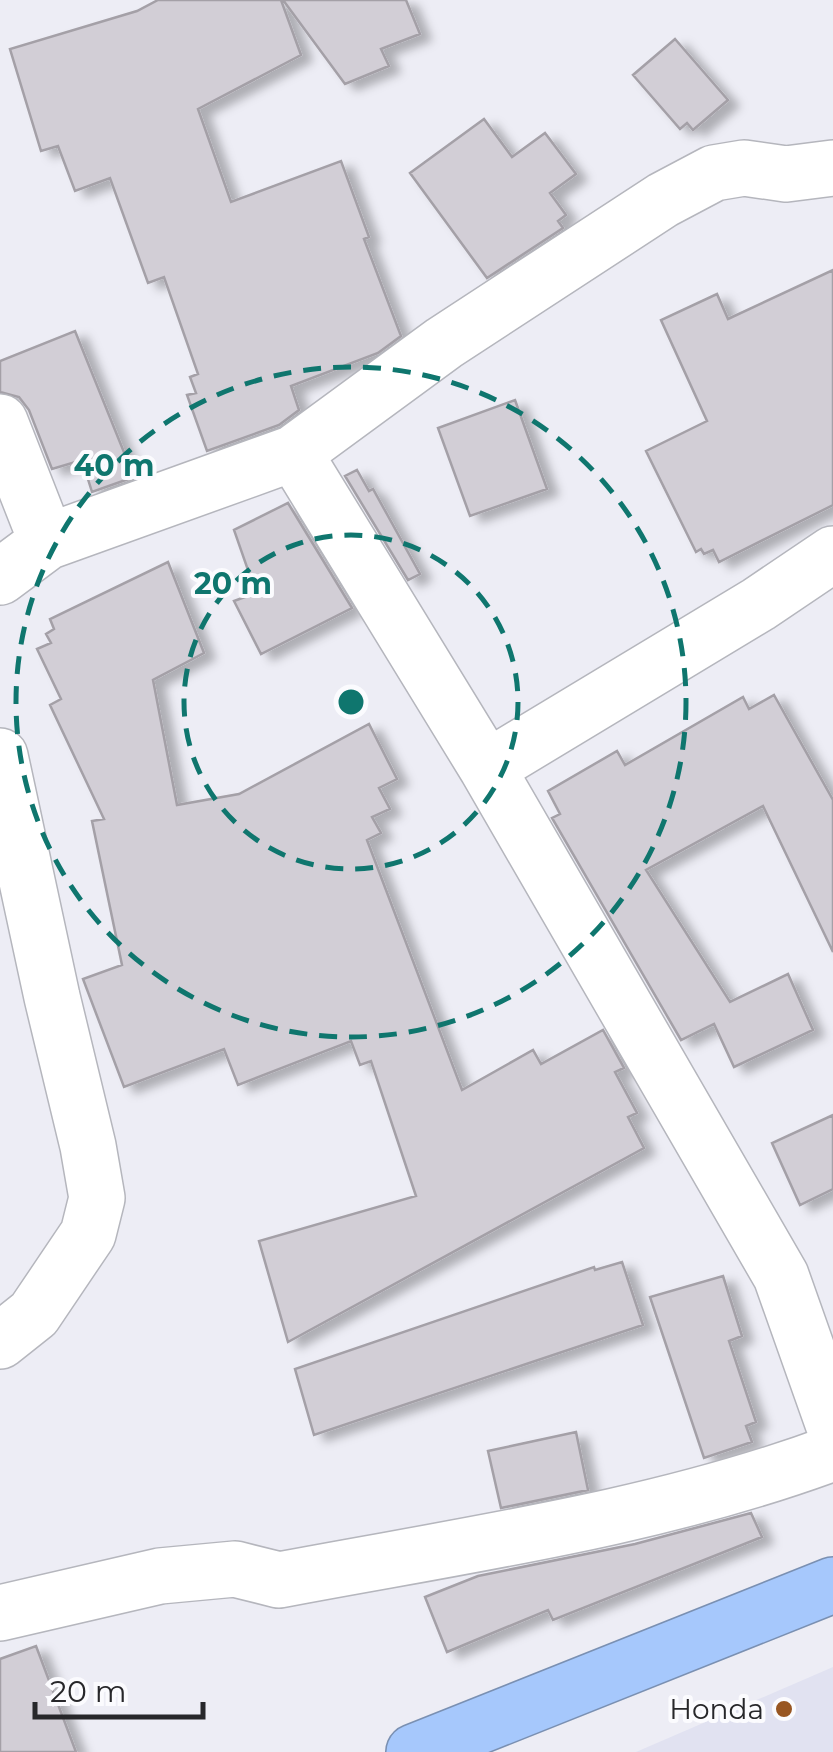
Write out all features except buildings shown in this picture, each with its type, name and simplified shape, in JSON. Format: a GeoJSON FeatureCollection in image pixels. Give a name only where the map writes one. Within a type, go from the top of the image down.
{"type":"FeatureCollection","features":[{"type":"Feature","properties":{"kind":"highway"},"geometry":{"type":"LineString","coordinates":[[414,1752],[833,1584]]}},
{"type":"Feature","properties":{"kind":"street"},"geometry":{"type":"LineString","coordinates":[[0,576],[48,542],[294,452],[444,344],[714,173],[744,168],[786,174],[833,168]]}},
{"type":"Feature","properties":{"kind":"street"},"geometry":{"type":"LineString","coordinates":[[0,422],[48,542]]}},
{"type":"Feature","properties":{"kind":"street"},"geometry":{"type":"LineString","coordinates":[[294,452],[487,768],[781,1276],[833,1423]]}},
{"type":"Feature","properties":{"kind":"street"},"geometry":{"type":"LineString","coordinates":[[487,768],[759,604],[833,554]]}},
{"type":"Feature","properties":{"kind":"street"},"geometry":{"type":"LineString","coordinates":[[0,756],[97,1198],[88,1234],[34,1314],[0,1341]]}},
{"type":"Feature","properties":{"kind":"street"},"geometry":{"type":"LineString","coordinates":[[0,1613],[160,1576],[235,1568],[278,1580],[560,1527],[756,1482],[833,1453]]}},
{"type":"Feature","properties":{"kind":"shaded area","name":"Honda"},"geometry":{"type":"Polygon","coordinates":[[[833,1667],[833,1752],[636,1752],[833,1667]]]}},
{"type":"Feature","properties":{"kind":"place","name":"Honda"},"geometry":{"type":"Point","coordinates":[784,1709]}}]}
